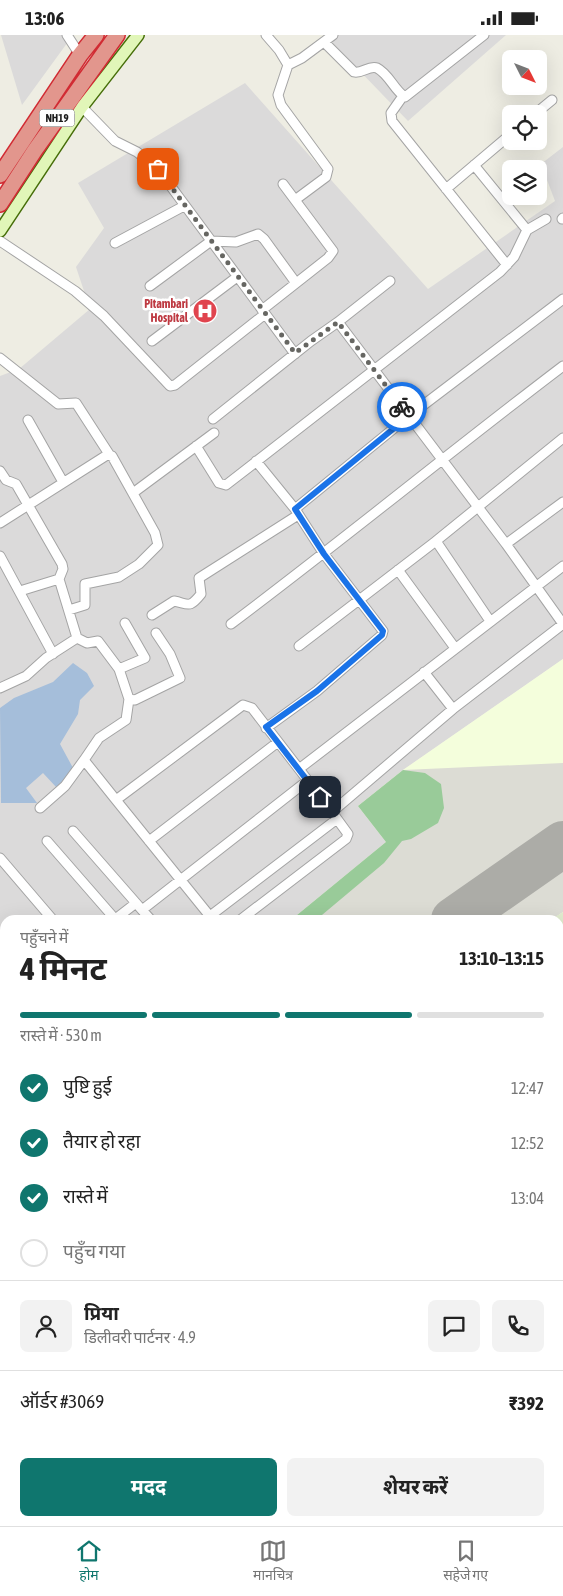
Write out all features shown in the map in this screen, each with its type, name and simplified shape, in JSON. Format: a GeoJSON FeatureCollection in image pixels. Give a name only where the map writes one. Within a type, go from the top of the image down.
{"type":"FeatureCollection","features":[{"type":"Feature","properties":{"kind":"highway","name":"NH19"},"geometry":{"type":"LineString","coordinates":[[0,175],[80,55],[96,35]]}},
{"type":"Feature","properties":{"kind":"highway","name":"NH19"},"geometry":{"type":"LineString","coordinates":[[0,204],[35,150],[117,35]]}},
{"type":"Feature","properties":{"kind":"street"},"geometry":{"type":"LineString","coordinates":[[67,35],[80,55]]}},
{"type":"Feature","properties":{"kind":"street"},"geometry":{"type":"LineString","coordinates":[[0,231],[82,107],[138,35]]}},
{"type":"Feature","properties":{"kind":"street"},"geometry":{"type":"LineString","coordinates":[[266,35],[279,50],[288,65]]}},
{"type":"Feature","properties":{"kind":"street"},"geometry":{"type":"LineString","coordinates":[[295,200],[326,177],[328,172],[327,167],[280,105],[278,95],[288,65],[302,58],[333,35]]}},
{"type":"Feature","properties":{"kind":"street"},"geometry":{"type":"LineString","coordinates":[[484,35],[409,95],[403,96],[392,110],[390,117],[506,265]]}},
{"type":"Feature","properties":{"kind":"street"},"geometry":{"type":"LineString","coordinates":[[324,42],[354,71],[359,73],[372,68],[379,70],[403,96]]}},
{"type":"Feature","properties":{"kind":"street"},"geometry":{"type":"LineString","coordinates":[[546,105],[552,100]]}},
{"type":"Feature","properties":{"kind":"street"},"geometry":{"type":"LineString","coordinates":[[82,107],[115,141],[137,152],[158,169],[295,353]]}},
{"type":"Feature","properties":{"kind":"street"},"geometry":{"type":"LineString","coordinates":[[446,189],[502,142]]}},
{"type":"Feature","properties":{"kind":"street"},"geometry":{"type":"LineString","coordinates":[[474,165],[527,230]]}},
{"type":"Feature","properties":{"kind":"street"},"geometry":{"type":"LineString","coordinates":[[0,241],[75,291],[104,316],[170,386],[175,385],[328,258],[333,251],[283,184]]}},
{"type":"Feature","properties":{"kind":"street"},"geometry":{"type":"LineString","coordinates":[[115,243],[184,205]]}},
{"type":"Feature","properties":{"kind":"street"},"geometry":{"type":"LineString","coordinates":[[196,446],[223,485],[375,369],[506,265],[521,247],[527,230],[546,219]]}},
{"type":"Feature","properties":{"kind":"street"},"geometry":{"type":"LineString","coordinates":[[150,286],[211,241],[236,242],[253,235],[261,235],[296,283]]}},
{"type":"Feature","properties":{"kind":"street"},"geometry":{"type":"LineString","coordinates":[[152,341],[237,277]]}},
{"type":"Feature","properties":{"kind":"street"},"geometry":{"type":"LineString","coordinates":[[213,419],[295,353],[390,281]]}},
{"type":"Feature","properties":{"kind":"street"},"geometry":{"type":"LineString","coordinates":[[152,615],[174,601],[184,605],[191,604],[201,594],[199,578],[297,512],[409,416],[563,299]]}},
{"type":"Feature","properties":{"kind":"street"},"geometry":{"type":"LineString","coordinates":[[216,915],[335,816],[453,709],[563,624],[478,506],[338,322]]}},
{"type":"Feature","properties":{"kind":"street"},"geometry":{"type":"LineString","coordinates":[[0,358],[58,404],[76,403],[110,454],[157,539],[158,545],[139,564],[119,577],[86,584],[85,605],[69,610]]}},
{"type":"Feature","properties":{"kind":"street"},"geometry":{"type":"LineString","coordinates":[[231,624],[324,554],[442,458],[563,366]]}},
{"type":"Feature","properties":{"kind":"street"},"geometry":{"type":"LineString","coordinates":[[28,420],[63,483]]}},
{"type":"Feature","properties":{"kind":"street"},"geometry":{"type":"LineString","coordinates":[[132,493],[214,433]]}},
{"type":"Feature","properties":{"kind":"street"},"geometry":{"type":"LineString","coordinates":[[300,646],[436,541],[563,438]]}},
{"type":"Feature","properties":{"kind":"street"},"geometry":{"type":"LineString","coordinates":[[0,523],[110,454]]}},
{"type":"Feature","properties":{"kind":"street"},"geometry":{"type":"LineString","coordinates":[[256,461],[297,512],[324,554],[381,627],[382,635],[317,691],[266,727]]}},
{"type":"Feature","properties":{"kind":"street"},"geometry":{"type":"LineString","coordinates":[[0,471],[6,480],[16,484],[26,506],[62,564],[59,579],[77,638],[86,643],[98,641],[119,669],[129,699],[126,720],[99,738],[73,778],[40,808]]}},
{"type":"Feature","properties":{"kind":"street"},"geometry":{"type":"LineString","coordinates":[[506,544],[563,502]]}},
{"type":"Feature","properties":{"kind":"street"},"geometry":{"type":"LineString","coordinates":[[436,541],[490,621]]}},
{"type":"Feature","properties":{"kind":"street"},"geometry":{"type":"LineString","coordinates":[[0,556],[53,654]]}},
{"type":"Feature","properties":{"kind":"street"},"geometry":{"type":"LineString","coordinates":[[299,769],[563,566]]}},
{"type":"Feature","properties":{"kind":"street"},"geometry":{"type":"LineString","coordinates":[[398,570],[455,648]]}},
{"type":"Feature","properties":{"kind":"street"},"geometry":{"type":"LineString","coordinates":[[20,591],[59,579]]}},
{"type":"Feature","properties":{"kind":"street"},"geometry":{"type":"LineString","coordinates":[[119,669],[145,658],[125,623]]}},
{"type":"Feature","properties":{"kind":"street"},"geometry":{"type":"LineString","coordinates":[[129,699],[135,700],[180,678],[170,654],[156,633]]}},
{"type":"Feature","properties":{"kind":"street"},"geometry":{"type":"LineString","coordinates":[[0,688],[26,676],[53,654],[77,638]]}},
{"type":"Feature","properties":{"kind":"street"},"geometry":{"type":"LineString","coordinates":[[424,672],[453,709]]}},
{"type":"Feature","properties":{"kind":"street"},"geometry":{"type":"LineString","coordinates":[[116,800],[243,705],[252,709],[348,834],[346,839],[247,915]]}},
{"type":"Feature","properties":{"kind":"street"},"geometry":{"type":"LineString","coordinates":[[149,841],[278,742]]}},
{"type":"Feature","properties":{"kind":"street"},"geometry":{"type":"LineString","coordinates":[[84,760],[210,915]]}},
{"type":"Feature","properties":{"kind":"street"},"geometry":{"type":"LineString","coordinates":[[124,915],[182,880],[307,781]]}},
{"type":"Feature","properties":{"kind":"street"},"geometry":{"type":"LineString","coordinates":[[73,831],[146,915]]}},
{"type":"Feature","properties":{"kind":"street"},"geometry":{"type":"LineString","coordinates":[[47,841],[110,915]]}},
{"type":"Feature","properties":{"kind":"street"},"geometry":{"type":"LineString","coordinates":[[0,858],[50,915]]}},
{"type":"Feature","properties":{"kind":"street"},"geometry":{"type":"LineString","coordinates":[[0,1078],[0,1085]]}},
{"type":"Feature","properties":{"kind":"shaded area"},"geometry":{"type":"Polygon","coordinates":[[[1,35],[73,35],[22,105],[1,35]]]}},
{"type":"Feature","properties":{"kind":"shaded area"},"geometry":{"type":"Polygon","coordinates":[[[325,35],[506,35],[408,121],[325,35]]]}},
{"type":"Feature","properties":{"kind":"shaded area"},"geometry":{"type":"Polygon","coordinates":[[[245,83],[428,289],[555,201],[547,180],[546,160],[563,147],[563,659],[403,770],[358,806],[387,842],[297,915],[0,915],[0,376],[19,369],[90,309],[76,267],[104,228],[78,183],[245,83]]]}},
{"type":"Feature","properties":{"kind":"shaded area"},"geometry":{"type":"Polygon","coordinates":[[[563,659],[563,915],[297,915],[386,842],[358,806],[403,770],[563,659]]]}},
{"type":"Feature","properties":{"kind":"shaded area"},"geometry":{"type":"Polygon","coordinates":[[[563,763],[563,912],[558,915],[297,915],[386,842],[358,806],[403,770],[563,763]]]}},
{"type":"Feature","properties":{"kind":"green space"},"geometry":{"type":"Polygon","coordinates":[[[403,770],[425,773],[441,784],[444,808],[438,823],[411,839],[402,841],[384,863],[322,915],[297,915],[386,842],[358,806],[403,770]]]}},
{"type":"Feature","properties":{"kind":"water"},"geometry":{"type":"Polygon","coordinates":[[[73,663],[87,673],[94,686],[80,700],[78,714],[60,744],[73,768],[57,788],[43,773],[26,788],[37,803],[1,803],[0,708],[14,698],[53,682],[73,663]]]}},
{"type":"Feature","properties":{"kind":"runway"},"geometry":{"type":"LineString","coordinates":[[461,915],[563,844]]}},
{"type":"Feature","properties":{"kind":"way so far"},"geometry":{"type":"LineString","coordinates":[[158,169],[295,353],[338,322],[402,407]]}},
{"type":"Feature","properties":{"kind":"place","name":"Pitambari Hospital"},"geometry":{"type":"Point","coordinates":[205,311]}},
{"type":"Feature","properties":{"kind":"route"},"geometry":{"type":"LineString","coordinates":[[320,797],[266,727],[317,691],[382,635],[383,631],[324,554],[295,509],[409,416],[402,407]]}}]}
